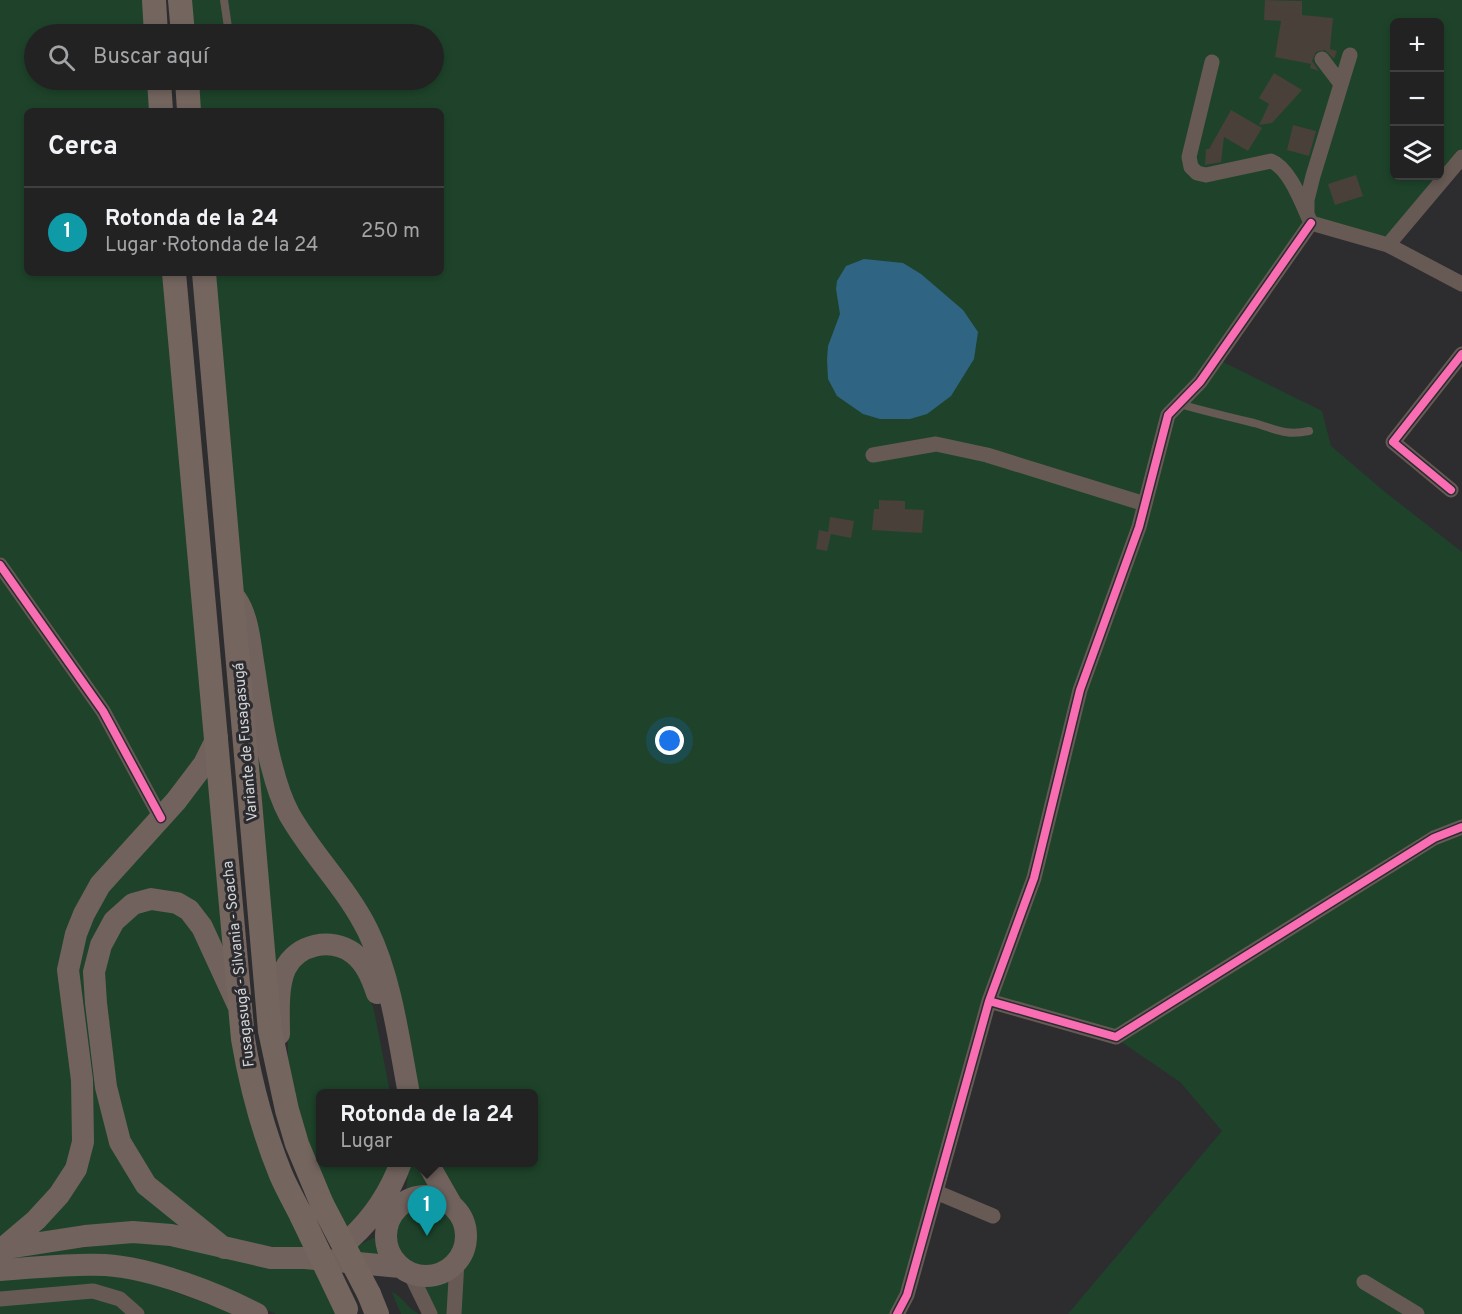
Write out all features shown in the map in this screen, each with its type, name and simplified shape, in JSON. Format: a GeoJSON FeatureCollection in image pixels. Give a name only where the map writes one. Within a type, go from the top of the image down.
{"type":"FeatureCollection","features":[{"type":"Feature","properties":{"kind":"highway"},"geometry":{"type":"LineString","coordinates":[[154,0],[155,24]]}},
{"type":"Feature","properties":{"kind":"highway"},"geometry":{"type":"LineString","coordinates":[[180,0],[182,24]]}},
{"type":"Feature","properties":{"kind":"highway"},"geometry":{"type":"LineString","coordinates":[[160,90],[161,108]]}},
{"type":"Feature","properties":{"kind":"highway"},"geometry":{"type":"LineString","coordinates":[[188,90],[189,108]]}},
{"type":"Feature","properties":{"kind":"highway","name":"Variante de Fusagasugá"},"geometry":{"type":"LineString","coordinates":[[174,276],[217,738]]}},
{"type":"Feature","properties":{"kind":"highway","name":"Variante de Fusagasugá"},"geometry":{"type":"LineString","coordinates":[[204,276],[270,1031],[297,1144],[322,1203],[373,1304]]}},
{"type":"Feature","properties":{"kind":"highway","name":"Fusagasugá - Silvania - Soacha"},"geometry":{"type":"LineString","coordinates":[[217,738],[241,1010],[250,1077],[259,1112],[282,1176],[347,1311]]}},
{"type":"Feature","properties":{"kind":"main road"},"geometry":{"type":"LineString","coordinates":[[231,594],[239,603],[248,630],[263,728],[279,791],[301,833],[351,902],[368,930],[385,980],[408,1089]]}},
{"type":"Feature","properties":{"kind":"main road"},"geometry":{"type":"LineString","coordinates":[[0,1256],[59,1195],[76,1169],[83,1142],[82,1080],[68,970],[76,934],[84,914],[100,885],[176,801],[204,764],[217,738]]}},
{"type":"Feature","properties":{"kind":"main road"},"geometry":{"type":"LineString","coordinates":[[224,1248],[146,1185],[120,1142],[106,1087],[96,1003],[96,965],[100,945],[123,912],[140,901],[166,900],[189,910],[202,927],[241,1010]]}},
{"type":"Feature","properties":{"kind":"main road"},"geometry":{"type":"LineString","coordinates":[[279,1075],[280,996],[285,970],[294,956],[304,949],[317,945],[331,945],[353,953],[369,973],[382,1008],[398,1089]]}},
{"type":"Feature","properties":{"kind":"main road"},"geometry":{"type":"LineString","coordinates":[[350,1239],[377,1210],[392,1187],[399,1167]]}},
{"type":"Feature","properties":{"kind":"main road"},"geometry":{"type":"LineString","coordinates":[[400,1167],[386,1234],[388,1250],[405,1270]]}},
{"type":"Feature","properties":{"kind":"main road"},"geometry":{"type":"LineString","coordinates":[[0,1256],[85,1236],[133,1232],[171,1235],[271,1258],[305,1258],[405,1270],[428,1276],[435,1275],[446,1271],[457,1261],[464,1250],[466,1232],[461,1216],[451,1204],[430,1167]]}},
{"type":"Feature","properties":{"kind":"main road"},"geometry":{"type":"LineString","coordinates":[[305,1258],[391,1218],[407,1201],[420,1197],[436,1197],[451,1204]]}},
{"type":"Feature","properties":{"kind":"main road"},"geometry":{"type":"LineString","coordinates":[[0,1256],[76,1265],[127,1268],[172,1280],[232,1302],[257,1314]]}},
{"type":"Feature","properties":{"kind":"street"},"geometry":{"type":"LineString","coordinates":[[1311,223],[1307,200],[1350,56]]}},
{"type":"Feature","properties":{"kind":"street"},"geometry":{"type":"LineString","coordinates":[[1322,59],[1341,84]]}},
{"type":"Feature","properties":{"kind":"street"},"geometry":{"type":"LineString","coordinates":[[1212,62],[1189,157],[1191,166],[1197,173],[1206,175],[1271,161],[1278,164],[1290,181],[1311,223],[1388,245],[1462,284]]}},
{"type":"Feature","properties":{"kind":"street"},"geometry":{"type":"LineString","coordinates":[[1388,245],[1462,157]]}},
{"type":"Feature","properties":{"kind":"street"},"geometry":{"type":"LineString","coordinates":[[897,1314],[907,1295],[989,1001],[1034,878],[1080,690],[1139,527],[1168,415],[1200,382],[1311,223]]}},
{"type":"Feature","properties":{"kind":"street"},"geometry":{"type":"LineString","coordinates":[[1451,490],[1393,442],[1462,354]]}},
{"type":"Feature","properties":{"kind":"street"},"geometry":{"type":"LineString","coordinates":[[873,454],[936,444],[987,455],[1145,504]]}},
{"type":"Feature","properties":{"kind":"street"},"geometry":{"type":"LineString","coordinates":[[0,565],[103,711],[160,818]]}},
{"type":"Feature","properties":{"kind":"street"},"geometry":{"type":"LineString","coordinates":[[989,1001],[1116,1037],[1434,838],[1462,826]]}},
{"type":"Feature","properties":{"kind":"street"},"geometry":{"type":"LineString","coordinates":[[936,1192],[993,1216]]}},
{"type":"Feature","properties":{"kind":"street"},"geometry":{"type":"LineString","coordinates":[[454,1314],[457,1261]]}},
{"type":"Feature","properties":{"kind":"street"},"geometry":{"type":"LineString","coordinates":[[405,1270],[430,1314]]}},
{"type":"Feature","properties":{"kind":"street"},"geometry":{"type":"LineString","coordinates":[[1364,1282],[1417,1314]]}},
{"type":"Feature","properties":{"kind":"street"},"geometry":{"type":"LineString","coordinates":[[0,1299],[93,1291],[120,1299],[137,1314]]}},
{"type":"Feature","properties":{"kind":"lane"},"geometry":{"type":"LineString","coordinates":[[224,0],[228,24]]}},
{"type":"Feature","properties":{"kind":"lane"},"geometry":{"type":"LineString","coordinates":[[1179,404],[1281,432],[1294,434],[1309,431]]}},
{"type":"Feature","properties":{"kind":"green space"},"geometry":{"type":"Polygon","coordinates":[[[0,0],[145,0],[147,24],[24,24],[24,90],[152,90],[153,108],[24,108],[24,276],[166,276],[208,736],[197,758],[76,909],[74,1142],[68,1165],[52,1191],[0,1238],[0,575],[70,653],[0,556],[0,0]]]}},
{"type":"Feature","properties":{"kind":"green space"},"geometry":{"type":"Polygon","coordinates":[[[188,0],[1462,0],[1462,148],[1444,170],[1444,18],[1390,18],[1390,180],[1436,180],[1386,238],[1313,230],[1195,378],[1164,412],[1133,526],[902,1293],[891,1314],[459,1314],[462,1269],[471,1254],[475,1239],[473,1223],[439,1167],[538,1167],[538,1089],[416,1089],[401,1008],[287,787],[240,590],[212,276],[444,276],[444,108],[198,108],[196,90],[444,90],[444,24],[190,24],[188,0]]]}},
{"type":"Feature","properties":{"kind":"green space"},"geometry":{"type":"Polygon","coordinates":[[[1221,361],[1322,411],[1331,446],[1462,552],[1462,820],[1115,1031],[996,998],[1085,692],[1173,418],[1221,361]]]}},
{"type":"Feature","properties":{"kind":"green space"},"geometry":{"type":"Polygon","coordinates":[[[255,730],[360,935],[387,1009],[330,936],[273,981],[255,730]]]}},
{"type":"Feature","properties":{"kind":"green space"},"geometry":{"type":"Polygon","coordinates":[[[211,768],[228,963],[184,896],[107,915],[97,1087],[187,1231],[29,1236],[84,1171],[77,970],[85,937],[108,891],[211,768]]]}},
{"type":"Feature","properties":{"kind":"green space"},"geometry":{"type":"Polygon","coordinates":[[[1462,833],[1462,1314],[1068,1314],[1222,1131],[1180,1082],[1120,1041],[1433,844],[1462,833]]]}},
{"type":"Feature","properties":{"kind":"green space"},"geometry":{"type":"Polygon","coordinates":[[[151,909],[176,913],[189,925],[232,1013],[307,1248],[295,1250],[227,1240],[153,1180],[128,1138],[114,1085],[103,973],[109,948],[121,927],[137,912],[151,909]]]}},
{"type":"Feature","properties":{"kind":"green space"},"geometry":{"type":"Polygon","coordinates":[[[331,954],[348,961],[366,987],[374,1010],[389,1089],[316,1089],[316,1166],[304,1140],[288,1074],[288,1011],[293,974],[308,957],[331,954]]]}},
{"type":"Feature","properties":{"kind":"green space"},"geometry":{"type":"Polygon","coordinates":[[[316,1167],[389,1167],[383,1184],[346,1231],[316,1167]]]}},
{"type":"Feature","properties":{"kind":"green space"},"geometry":{"type":"Polygon","coordinates":[[[409,1167],[420,1167],[431,1188],[406,1192],[409,1167]]]}},
{"type":"Feature","properties":{"kind":"green space"},"geometry":{"type":"Polygon","coordinates":[[[426,1205],[438,1207],[448,1214],[455,1224],[457,1236],[455,1248],[448,1258],[438,1265],[426,1267],[414,1265],[404,1258],[397,1248],[395,1236],[397,1224],[404,1214],[414,1207],[426,1205]]]}},
{"type":"Feature","properties":{"kind":"green space"},"geometry":{"type":"Polygon","coordinates":[[[378,1236],[378,1244],[383,1257],[350,1254],[354,1247],[378,1236]]]}},
{"type":"Feature","properties":{"kind":"green space"},"geometry":{"type":"Polygon","coordinates":[[[135,1241],[317,1268],[339,1314],[276,1314],[220,1288],[0,1258],[135,1241]]]}},
{"type":"Feature","properties":{"kind":"green space"},"geometry":{"type":"Polygon","coordinates":[[[104,1274],[147,1282],[236,1314],[0,1314],[0,1279],[104,1274]]]}},
{"type":"Feature","properties":{"kind":"green space"},"geometry":{"type":"Polygon","coordinates":[[[450,1278],[448,1314],[436,1314],[422,1284],[437,1284],[450,1278]]]}},
{"type":"Feature","properties":{"kind":"green space"},"geometry":{"type":"Polygon","coordinates":[[[392,1292],[412,1309],[419,1314],[401,1314],[392,1292]]]}},
{"type":"Feature","properties":{"kind":"water"},"geometry":{"type":"Polygon","coordinates":[[[864,259],[903,263],[921,274],[963,310],[978,332],[974,359],[951,396],[927,414],[910,419],[880,419],[863,414],[837,396],[828,379],[828,346],[840,314],[837,281],[846,266],[864,259]]]}},
{"type":"Feature","properties":{"kind":"building"},"geometry":{"type":"Polygon","coordinates":[[[1265,0],[1302,1],[1302,15],[1333,18],[1330,49],[1337,51],[1334,59],[1325,50],[1316,52],[1312,61],[1319,71],[1310,68],[1311,64],[1275,57],[1281,21],[1264,20],[1265,0]]]}},
{"type":"Feature","properties":{"kind":"building"},"geometry":{"type":"Polygon","coordinates":[[[1274,73],[1302,90],[1272,123],[1259,125],[1269,104],[1259,98],[1274,73]]]}},
{"type":"Feature","properties":{"kind":"building"},"geometry":{"type":"Polygon","coordinates":[[[1231,110],[1262,128],[1248,151],[1224,137],[1221,162],[1205,165],[1206,149],[1209,149],[1231,110]]]}},
{"type":"Feature","properties":{"kind":"building"},"geometry":{"type":"Polygon","coordinates":[[[1293,125],[1316,131],[1309,156],[1287,150],[1293,125]]]}},
{"type":"Feature","properties":{"kind":"building"},"geometry":{"type":"Polygon","coordinates":[[[1356,175],[1363,196],[1335,205],[1328,184],[1356,175]]]}},
{"type":"Feature","properties":{"kind":"building"},"geometry":{"type":"Polygon","coordinates":[[[879,500],[905,501],[905,509],[924,510],[922,533],[872,530],[874,509],[879,509],[879,500]]]}},
{"type":"Feature","properties":{"kind":"building"},"geometry":{"type":"Polygon","coordinates":[[[830,517],[854,521],[851,538],[831,534],[827,551],[816,549],[819,530],[828,532],[830,517]]]}},
{"type":"Feature","properties":{"kind":"cycle path"},"geometry":{"type":"LineString","coordinates":[[897,1314],[907,1295],[989,1001],[1034,878],[1080,690],[1139,527],[1168,415],[1200,382],[1311,223]]}},
{"type":"Feature","properties":{"kind":"cycle path"},"geometry":{"type":"LineString","coordinates":[[1451,490],[1393,442],[1462,354]]}},
{"type":"Feature","properties":{"kind":"cycle path"},"geometry":{"type":"LineString","coordinates":[[0,565],[103,711],[161,818]]}},
{"type":"Feature","properties":{"kind":"cycle path"},"geometry":{"type":"LineString","coordinates":[[989,1001],[1116,1037],[1434,838],[1462,827]]}},
{"type":"Feature","properties":{"kind":"place","name":"Rotonda de la 24"},"geometry":{"type":"Point","coordinates":[427,1236]}}]}
